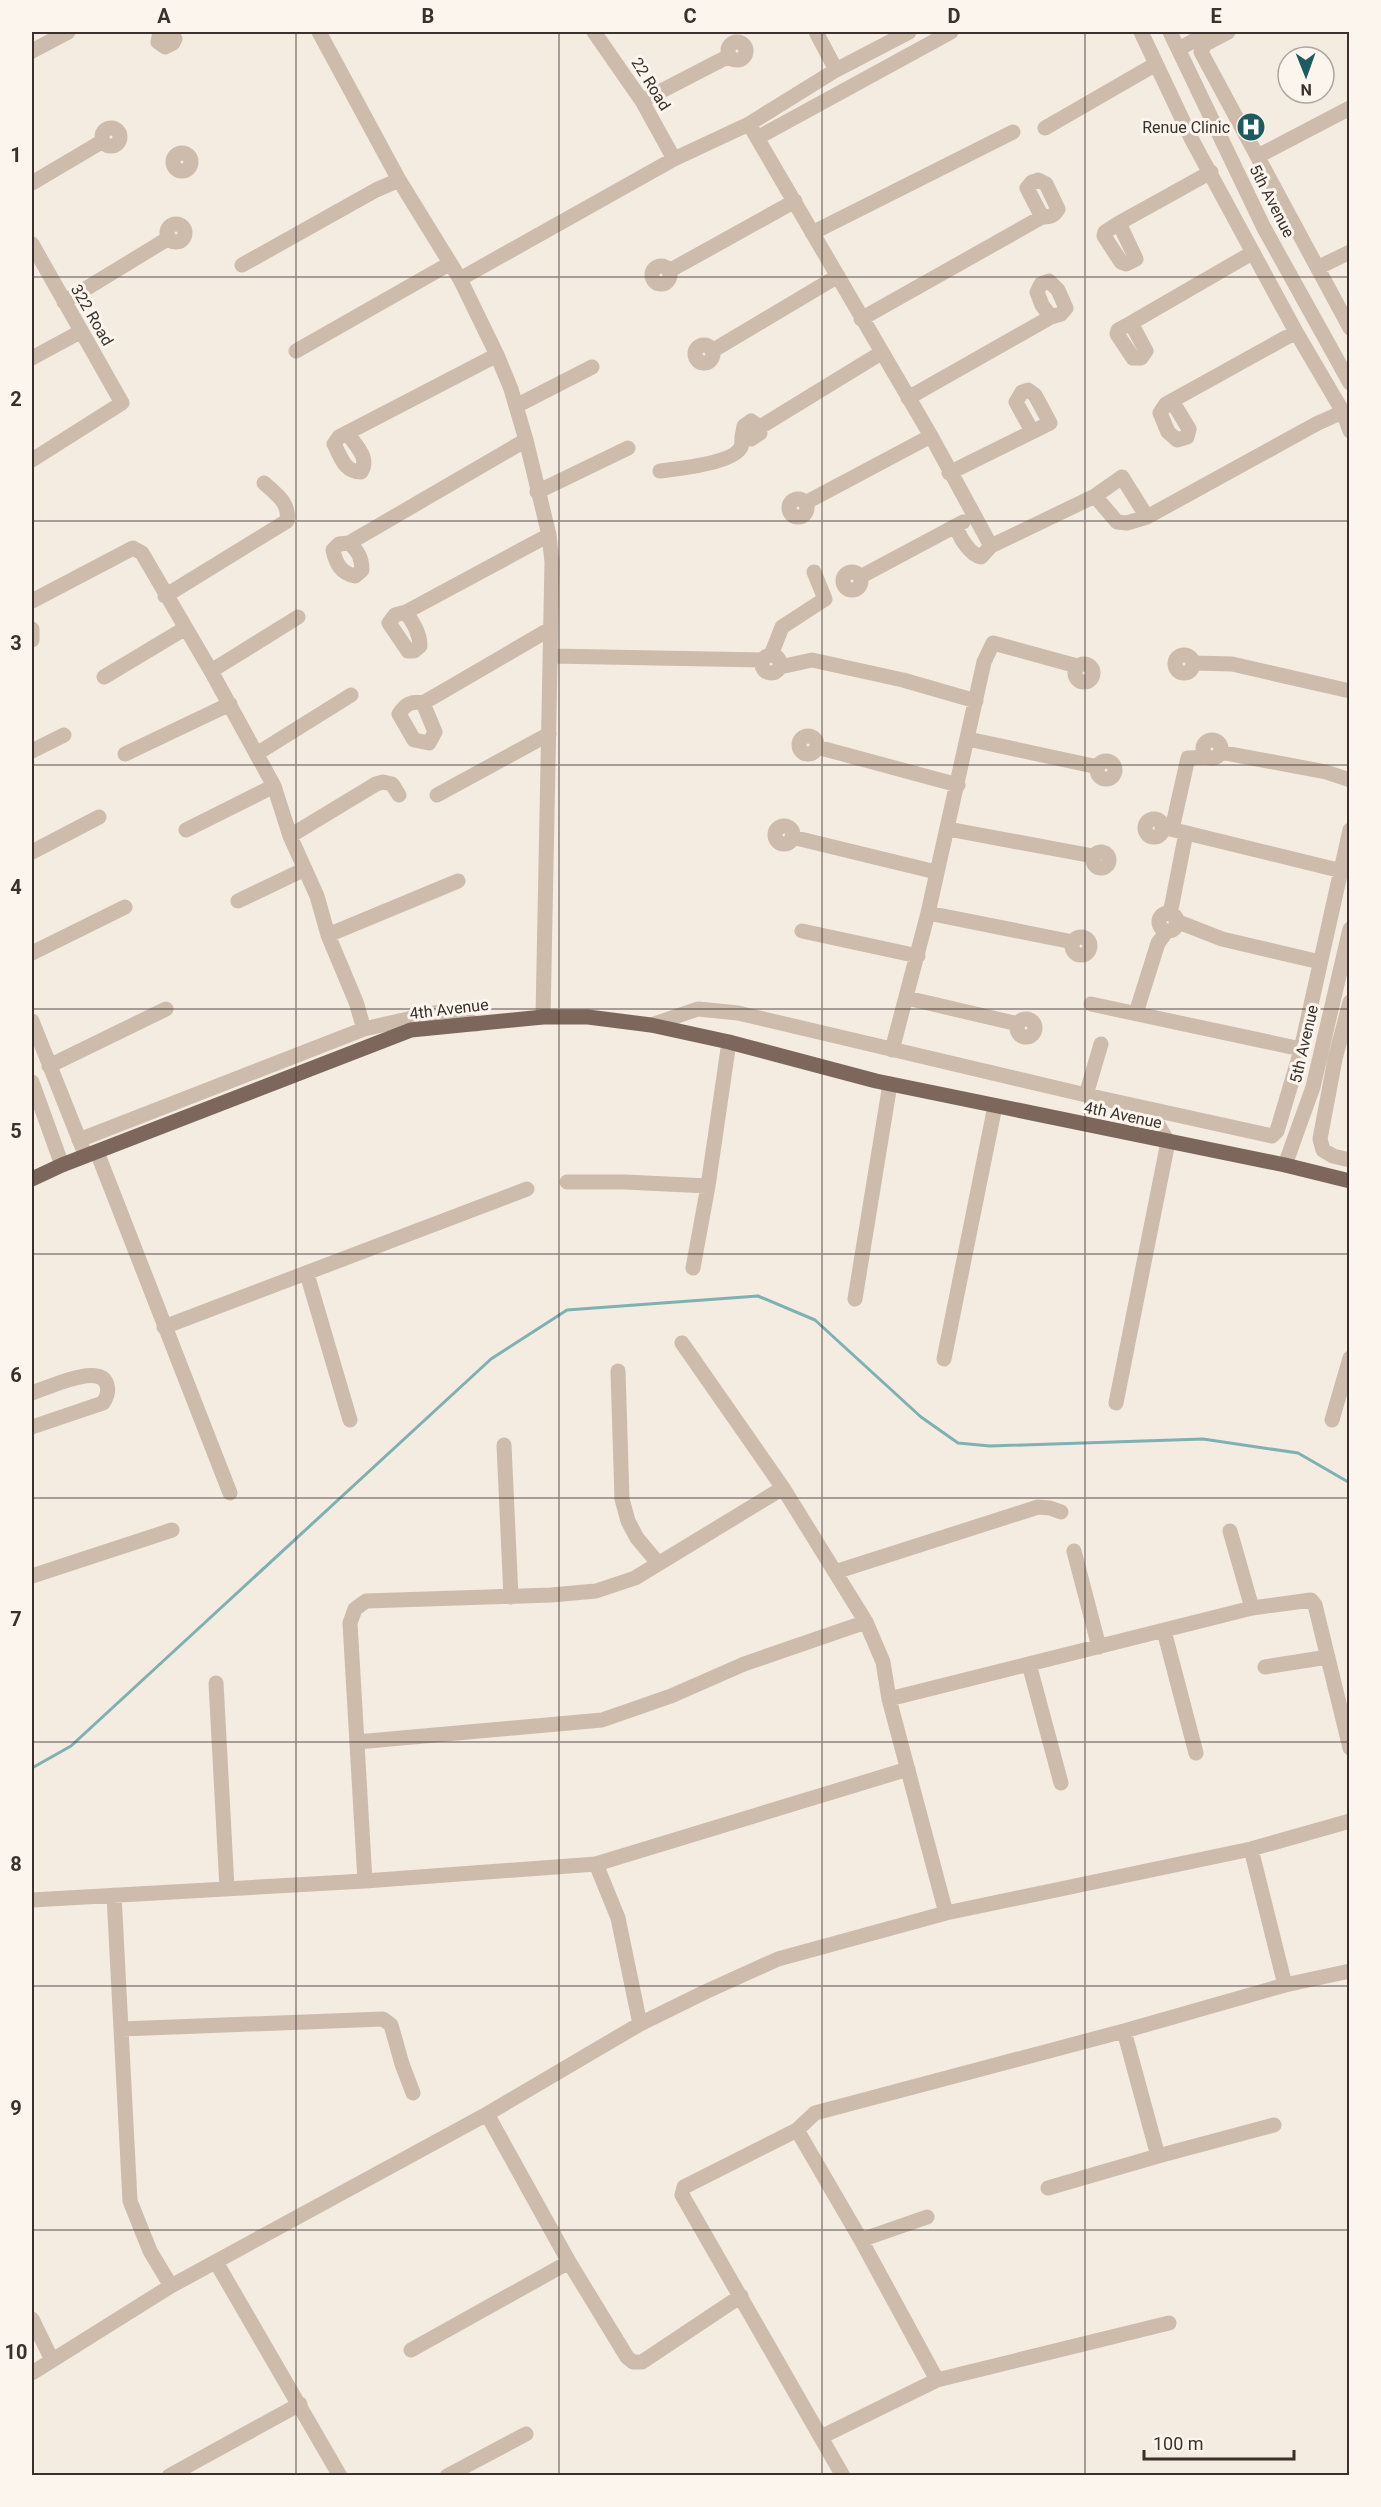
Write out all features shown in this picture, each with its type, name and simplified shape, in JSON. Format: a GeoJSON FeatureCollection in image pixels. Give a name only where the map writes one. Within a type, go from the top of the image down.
{"type":"FeatureCollection","features":[{"type":"Feature","properties":{"kind":"main road","name":"4th Avenue"},"geometry":{"type":"LineString","coordinates":[[32,1179],[62,1165],[411,1030],[543,1017],[588,1017],[651,1025],[729,1041],[890,1084],[1285,1165],[1350,1181]]}},
{"type":"Feature","properties":{"kind":"street"},"geometry":{"type":"LineString","coordinates":[[32,51],[68,32]]}},
{"type":"Feature","properties":{"kind":"street"},"geometry":{"type":"LineString","coordinates":[[319,32],[399,180],[460,279],[497,355],[526,440],[549,535],[552,562],[543,1017]]}},
{"type":"Feature","properties":{"kind":"street","name":"22 Road"},"geometry":{"type":"LineString","coordinates":[[594,32],[642,101],[674,159]]}},
{"type":"Feature","properties":{"kind":"street"},"geometry":{"type":"LineString","coordinates":[[816,32],[836,70]]}},
{"type":"Feature","properties":{"kind":"street"},"geometry":{"type":"LineString","coordinates":[[753,131],[836,70],[909,32]]}},
{"type":"Feature","properties":{"kind":"street"},"geometry":{"type":"LineString","coordinates":[[460,279],[674,159],[753,131],[951,32]]}},
{"type":"Feature","properties":{"kind":"street"},"geometry":{"type":"LineString","coordinates":[[1141,32],[1192,140],[1212,172],[1252,253],[1343,412],[1350,431]]}},
{"type":"Feature","properties":{"kind":"street","name":"5th Avenue"},"geometry":{"type":"LineString","coordinates":[[1170,32],[1270,238],[1350,383]]}},
{"type":"Feature","properties":{"kind":"street"},"geometry":{"type":"LineString","coordinates":[[1179,49],[1209,32]]}},
{"type":"Feature","properties":{"kind":"street"},"geometry":{"type":"LineString","coordinates":[[1228,32],[1205,44],[1201,52],[1350,328]]}},
{"type":"Feature","properties":{"kind":"street"},"geometry":{"type":"LineString","coordinates":[[642,101],[729,56]]}},
{"type":"Feature","properties":{"kind":"street"},"geometry":{"type":"LineString","coordinates":[[1045,128],[1156,64]]}},
{"type":"Feature","properties":{"kind":"street"},"geometry":{"type":"LineString","coordinates":[[1233,164],[1249,158],[1260,160],[1350,108]]}},
{"type":"Feature","properties":{"kind":"street"},"geometry":{"type":"LineString","coordinates":[[1192,140],[1206,137],[1215,124]]}},
{"type":"Feature","properties":{"kind":"street"},"geometry":{"type":"LineString","coordinates":[[753,131],[881,354],[931,436],[949,473],[991,546]]}},
{"type":"Feature","properties":{"kind":"street"},"geometry":{"type":"LineString","coordinates":[[813,233],[1014,132]]}},
{"type":"Feature","properties":{"kind":"street"},"geometry":{"type":"LineString","coordinates":[[32,183],[103,141]]}},
{"type":"Feature","properties":{"kind":"street"},"geometry":{"type":"LineString","coordinates":[[1119,224],[1212,172]]}},
{"type":"Feature","properties":{"kind":"street"},"geometry":{"type":"LineString","coordinates":[[242,265],[376,190],[399,180]]}},
{"type":"Feature","properties":{"kind":"street"},"geometry":{"type":"LineString","coordinates":[[669,271],[795,201]]}},
{"type":"Feature","properties":{"kind":"street"},"geometry":{"type":"LineString","coordinates":[[861,319],[1042,217]]}},
{"type":"Feature","properties":{"kind":"street"},"geometry":{"type":"LineString","coordinates":[[64,302],[169,238]]}},
{"type":"Feature","properties":{"kind":"street"},"geometry":{"type":"LineString","coordinates":[[1319,267],[1350,252]]}},
{"type":"Feature","properties":{"kind":"street","name":"322 Road"},"geometry":{"type":"LineString","coordinates":[[32,460],[122,403],[34,253]]}},
{"type":"Feature","properties":{"kind":"street"},"geometry":{"type":"LineString","coordinates":[[1131,323],[1252,253]]}},
{"type":"Feature","properties":{"kind":"street"},"geometry":{"type":"LineString","coordinates":[[296,351],[449,264]]}},
{"type":"Feature","properties":{"kind":"street"},"geometry":{"type":"LineString","coordinates":[[712,351],[838,276]]}},
{"type":"Feature","properties":{"kind":"street"},"geometry":{"type":"LineString","coordinates":[[908,398],[1051,317]]}},
{"type":"Feature","properties":{"kind":"street"},"geometry":{"type":"LineString","coordinates":[[32,358],[80,332]]}},
{"type":"Feature","properties":{"kind":"street"},"geometry":{"type":"LineString","coordinates":[[1172,401],[1296,332]]}},
{"type":"Feature","properties":{"kind":"street"},"geometry":{"type":"LineString","coordinates":[[660,471],[714,463],[737,451],[741,447],[742,437],[751,439],[757,437],[760,427],[881,354]]}},
{"type":"Feature","properties":{"kind":"street"},"geometry":{"type":"LineString","coordinates":[[348,434],[497,355]]}},
{"type":"Feature","properties":{"kind":"street"},"geometry":{"type":"LineString","coordinates":[[516,406],[592,367]]}},
{"type":"Feature","properties":{"kind":"street"},"geometry":{"type":"LineString","coordinates":[[1095,496],[1117,522],[1127,523],[1147,517],[1318,423],[1343,412]]}},
{"type":"Feature","properties":{"kind":"street"},"geometry":{"type":"LineString","coordinates":[[949,473],[1032,431]]}},
{"type":"Feature","properties":{"kind":"street"},"geometry":{"type":"LineString","coordinates":[[805,503],[931,436]]}},
{"type":"Feature","properties":{"kind":"street"},"geometry":{"type":"LineString","coordinates":[[349,543],[526,440]]}},
{"type":"Feature","properties":{"kind":"street"},"geometry":{"type":"LineString","coordinates":[[537,492],[628,448]]}},
{"type":"Feature","properties":{"kind":"street"},"geometry":{"type":"LineString","coordinates":[[957,526],[958,533],[974,555],[981,557],[991,546],[1095,496],[1122,477],[1147,517]]}},
{"type":"Feature","properties":{"kind":"street"},"geometry":{"type":"LineString","coordinates":[[165,596],[287,521],[288,512],[284,501],[264,483]]}},
{"type":"Feature","properties":{"kind":"street"},"geometry":{"type":"LineString","coordinates":[[860,577],[957,526],[969,519],[973,512]]}},
{"type":"Feature","properties":{"kind":"street"},"geometry":{"type":"LineString","coordinates":[[406,612],[549,535]]}},
{"type":"Feature","properties":{"kind":"street"},"geometry":{"type":"LineString","coordinates":[[32,601],[133,548],[142,553],[184,629],[211,670],[274,786],[290,836],[317,896],[328,935],[356,1002],[364,1029]]}},
{"type":"Feature","properties":{"kind":"street"},"geometry":{"type":"LineString","coordinates":[[771,661],[782,627],[825,598],[814,572]]}},
{"type":"Feature","properties":{"kind":"street"},"geometry":{"type":"LineString","coordinates":[[211,670],[298,617]]}},
{"type":"Feature","properties":{"kind":"street"},"geometry":{"type":"LineString","coordinates":[[32,629],[32,640]]}},
{"type":"Feature","properties":{"kind":"street"},"geometry":{"type":"LineString","coordinates":[[104,676],[184,629]]}},
{"type":"Feature","properties":{"kind":"street"},"geometry":{"type":"LineString","coordinates":[[423,703],[550,629]]}},
{"type":"Feature","properties":{"kind":"street"},"geometry":{"type":"LineString","coordinates":[[892,1050],[918,956],[984,662],[993,643],[1077,666]]}},
{"type":"Feature","properties":{"kind":"street"},"geometry":{"type":"LineString","coordinates":[[550,656],[812,660],[903,680],[976,701]]}},
{"type":"Feature","properties":{"kind":"street"},"geometry":{"type":"LineString","coordinates":[[1193,663],[1232,664],[1350,691]]}},
{"type":"Feature","properties":{"kind":"street"},"geometry":{"type":"LineString","coordinates":[[258,753],[351,695]]}},
{"type":"Feature","properties":{"kind":"street"},"geometry":{"type":"LineString","coordinates":[[125,754],[230,704]]}},
{"type":"Feature","properties":{"kind":"street"},"geometry":{"type":"LineString","coordinates":[[437,795],[549,734]]}},
{"type":"Feature","properties":{"kind":"street"},"geometry":{"type":"LineString","coordinates":[[32,751],[64,735]]}},
{"type":"Feature","properties":{"kind":"street"},"geometry":{"type":"LineString","coordinates":[[968,739],[1098,767]]}},
{"type":"Feature","properties":{"kind":"street"},"geometry":{"type":"LineString","coordinates":[[817,747],[958,785]]}},
{"type":"Feature","properties":{"kind":"street"},"geometry":{"type":"LineString","coordinates":[[1136,1013],[1158,943],[1171,922],[1173,830],[1188,758],[1214,754],[1326,772],[1350,780]]}},
{"type":"Feature","properties":{"kind":"street"},"geometry":{"type":"LineString","coordinates":[[290,836],[376,784],[383,782],[392,784],[399,795]]}},
{"type":"Feature","properties":{"kind":"street"},"geometry":{"type":"LineString","coordinates":[[186,830],[274,786]]}},
{"type":"Feature","properties":{"kind":"street"},"geometry":{"type":"LineString","coordinates":[[32,852],[99,817]]}},
{"type":"Feature","properties":{"kind":"street"},"geometry":{"type":"LineString","coordinates":[[948,829],[1093,855]]}},
{"type":"Feature","properties":{"kind":"street"},"geometry":{"type":"LineString","coordinates":[[1173,830],[1342,871]]}},
{"type":"Feature","properties":{"kind":"street"},"geometry":{"type":"LineString","coordinates":[[651,1025],[691,1010],[716,1010],[1272,1136],[1277,1131],[1300,1052],[1350,830]]}},
{"type":"Feature","properties":{"kind":"street"},"geometry":{"type":"LineString","coordinates":[[792,837],[936,872]]}},
{"type":"Feature","properties":{"kind":"street"},"geometry":{"type":"LineString","coordinates":[[238,901],[305,869]]}},
{"type":"Feature","properties":{"kind":"street"},"geometry":{"type":"LineString","coordinates":[[328,935],[458,881]]}},
{"type":"Feature","properties":{"kind":"street"},"geometry":{"type":"LineString","coordinates":[[32,953],[125,907]]}},
{"type":"Feature","properties":{"kind":"street"},"geometry":{"type":"LineString","coordinates":[[928,913],[1073,942]]}},
{"type":"Feature","properties":{"kind":"street"},"geometry":{"type":"LineString","coordinates":[[1171,922],[1222,939],[1320,962]]}},
{"type":"Feature","properties":{"kind":"street","name":"5th Avenue"},"geometry":{"type":"LineString","coordinates":[[1285,1165],[1313,1087],[1320,1048],[1350,929]]}},
{"type":"Feature","properties":{"kind":"street"},"geometry":{"type":"LineString","coordinates":[[802,931],[918,956]]}},
{"type":"Feature","properties":{"kind":"street"},"geometry":{"type":"LineString","coordinates":[[907,998],[1018,1024]]}},
{"type":"Feature","properties":{"kind":"street"},"geometry":{"type":"LineString","coordinates":[[1091,1004],[1300,1052]]}},
{"type":"Feature","properties":{"kind":"street"},"geometry":{"type":"LineString","coordinates":[[1320,1048],[1339,1031],[1348,1008]]}},
{"type":"Feature","properties":{"kind":"street"},"geometry":{"type":"LineString","coordinates":[[1348,1008],[1342,1061],[1320,1139],[1323,1150],[1333,1156],[1350,1160]]}},
{"type":"Feature","properties":{"kind":"street"},"geometry":{"type":"LineString","coordinates":[[50,1066],[166,1009]]}},
{"type":"Feature","properties":{"kind":"street"},"geometry":{"type":"LineString","coordinates":[[78,1140],[364,1029],[443,1011],[476,1024]]}},
{"type":"Feature","properties":{"kind":"street"},"geometry":{"type":"LineString","coordinates":[[32,1021],[78,1140],[92,1154],[230,1493]]}},
{"type":"Feature","properties":{"kind":"street"},"geometry":{"type":"LineString","coordinates":[[693,1268],[708,1186],[729,1041]]}},
{"type":"Feature","properties":{"kind":"street"},"geometry":{"type":"LineString","coordinates":[[1086,1095],[1101,1044]]}},
{"type":"Feature","properties":{"kind":"street"},"geometry":{"type":"LineString","coordinates":[[1300,1052],[1313,1087]]}},
{"type":"Feature","properties":{"kind":"street"},"geometry":{"type":"LineString","coordinates":[[32,1082],[62,1165]]}},
{"type":"Feature","properties":{"kind":"street"},"geometry":{"type":"LineString","coordinates":[[855,1299],[890,1084]]}},
{"type":"Feature","properties":{"kind":"street"},"geometry":{"type":"LineString","coordinates":[[944,1359],[995,1106]]}},
{"type":"Feature","properties":{"kind":"street"},"geometry":{"type":"LineString","coordinates":[[1116,1403],[1168,1142],[1149,1109]]}},
{"type":"Feature","properties":{"kind":"street"},"geometry":{"type":"LineString","coordinates":[[567,1182],[708,1186]]}},
{"type":"Feature","properties":{"kind":"street"},"geometry":{"type":"LineString","coordinates":[[164,1327],[527,1189]]}},
{"type":"Feature","properties":{"kind":"street"},"geometry":{"type":"LineString","coordinates":[[307,1274],[350,1420]]}},
{"type":"Feature","properties":{"kind":"street"},"geometry":{"type":"LineString","coordinates":[[682,1343],[783,1488],[866,1622],[883,1662],[889,1699],[946,1913]]}},
{"type":"Feature","properties":{"kind":"street"},"geometry":{"type":"LineString","coordinates":[[1332,1420],[1350,1358]]}},
{"type":"Feature","properties":{"kind":"street"},"geometry":{"type":"LineString","coordinates":[[618,1371],[622,1499],[628,1521],[637,1538],[657,1563]]}},
{"type":"Feature","properties":{"kind":"street"},"geometry":{"type":"LineString","coordinates":[[32,1393],[90,1374],[101,1376],[107,1382],[108,1395],[103,1403],[32,1427]]}},
{"type":"Feature","properties":{"kind":"street"},"geometry":{"type":"LineString","coordinates":[[504,1445],[512,1597]]}},
{"type":"Feature","properties":{"kind":"street"},"geometry":{"type":"LineString","coordinates":[[365,1881],[351,1623],[355,1609],[366,1601],[512,1597],[596,1591],[634,1578],[783,1488]]}},
{"type":"Feature","properties":{"kind":"street"},"geometry":{"type":"LineString","coordinates":[[835,1572],[1038,1507],[1061,1512]]}},
{"type":"Feature","properties":{"kind":"street"},"geometry":{"type":"LineString","coordinates":[[32,1576],[172,1530]]}},
{"type":"Feature","properties":{"kind":"street"},"geometry":{"type":"LineString","coordinates":[[1230,1531],[1252,1608]]}},
{"type":"Feature","properties":{"kind":"street"},"geometry":{"type":"LineString","coordinates":[[1074,1551],[1099,1647]]}},
{"type":"Feature","properties":{"kind":"street"},"geometry":{"type":"LineString","coordinates":[[889,1699],[1252,1608],[1311,1600],[1315,1605],[1350,1748]]}},
{"type":"Feature","properties":{"kind":"street"},"geometry":{"type":"LineString","coordinates":[[357,1742],[602,1720],[671,1696],[744,1664],[866,1622]]}},
{"type":"Feature","properties":{"kind":"street"},"geometry":{"type":"LineString","coordinates":[[1164,1631],[1196,1753]]}},
{"type":"Feature","properties":{"kind":"street"},"geometry":{"type":"LineString","coordinates":[[1265,1667],[1328,1657]]}},
{"type":"Feature","properties":{"kind":"street"},"geometry":{"type":"LineString","coordinates":[[1029,1664],[1061,1783]]}},
{"type":"Feature","properties":{"kind":"street"},"geometry":{"type":"LineString","coordinates":[[216,1683],[227,1888]]}},
{"type":"Feature","properties":{"kind":"street"},"geometry":{"type":"LineString","coordinates":[[32,1900],[365,1881],[596,1864],[908,1769]]}},
{"type":"Feature","properties":{"kind":"street"},"geometry":{"type":"LineString","coordinates":[[32,2373],[51,2358],[171,2286],[305,2211],[487,2114],[640,2024],[778,1959],[946,1913],[1251,1849],[1350,1821]]}},
{"type":"Feature","properties":{"kind":"street"},"geometry":{"type":"LineString","coordinates":[[1251,1849],[1285,1985]]}},
{"type":"Feature","properties":{"kind":"street"},"geometry":{"type":"LineString","coordinates":[[596,1864],[618,1918],[640,2024]]}},
{"type":"Feature","properties":{"kind":"street"},"geometry":{"type":"LineString","coordinates":[[114,1895],[130,2201],[150,2251],[171,2286]]}},
{"type":"Feature","properties":{"kind":"street"},"geometry":{"type":"LineString","coordinates":[[843,2475],[682,2195],[684,2187],[797,2130],[814,2113],[1124,2031],[1285,1985],[1350,1971]]}},
{"type":"Feature","properties":{"kind":"street"},"geometry":{"type":"LineString","coordinates":[[121,2029],[383,2019],[391,2025],[402,2064],[414,2092]]}},
{"type":"Feature","properties":{"kind":"street"},"geometry":{"type":"LineString","coordinates":[[1124,2031],[1158,2156]]}},
{"type":"Feature","properties":{"kind":"street"},"geometry":{"type":"LineString","coordinates":[[487,2114],[569,2262],[627,2357],[633,2362],[642,2362],[741,2296]]}},
{"type":"Feature","properties":{"kind":"street"},"geometry":{"type":"LineString","coordinates":[[1048,2188],[1274,2125]]}},
{"type":"Feature","properties":{"kind":"street"},"geometry":{"type":"LineString","coordinates":[[797,2130],[938,2380]]}},
{"type":"Feature","properties":{"kind":"street"},"geometry":{"type":"LineString","coordinates":[[861,2240],[927,2217]]}},
{"type":"Feature","properties":{"kind":"street"},"geometry":{"type":"LineString","coordinates":[[216,2262],[340,2475]]}},
{"type":"Feature","properties":{"kind":"street"},"geometry":{"type":"LineString","coordinates":[[411,2350],[569,2262]]}},
{"type":"Feature","properties":{"kind":"street"},"geometry":{"type":"LineString","coordinates":[[32,2319],[51,2358]]}},
{"type":"Feature","properties":{"kind":"street"},"geometry":{"type":"LineString","coordinates":[[820,2437],[938,2380],[1170,2323]]}},
{"type":"Feature","properties":{"kind":"street"},"geometry":{"type":"LineString","coordinates":[[169,2475],[300,2404]]}},
{"type":"Feature","properties":{"kind":"street"},"geometry":{"type":"LineString","coordinates":[[447,2475],[526,2434]]}},
{"type":"Feature","properties":{"kind":"waterway"},"geometry":{"type":"LineString","coordinates":[[32,1768],[71,1746],[491,1359],[567,1310],[758,1296],[815,1320],[921,1417],[958,1443],[990,1446],[1203,1439],[1298,1453],[1350,1483]]}},
{"type":"Feature","properties":{"kind":"place","name":"Renue Clinic"},"geometry":{"type":"Point","coordinates":[1251,127]}}]}
